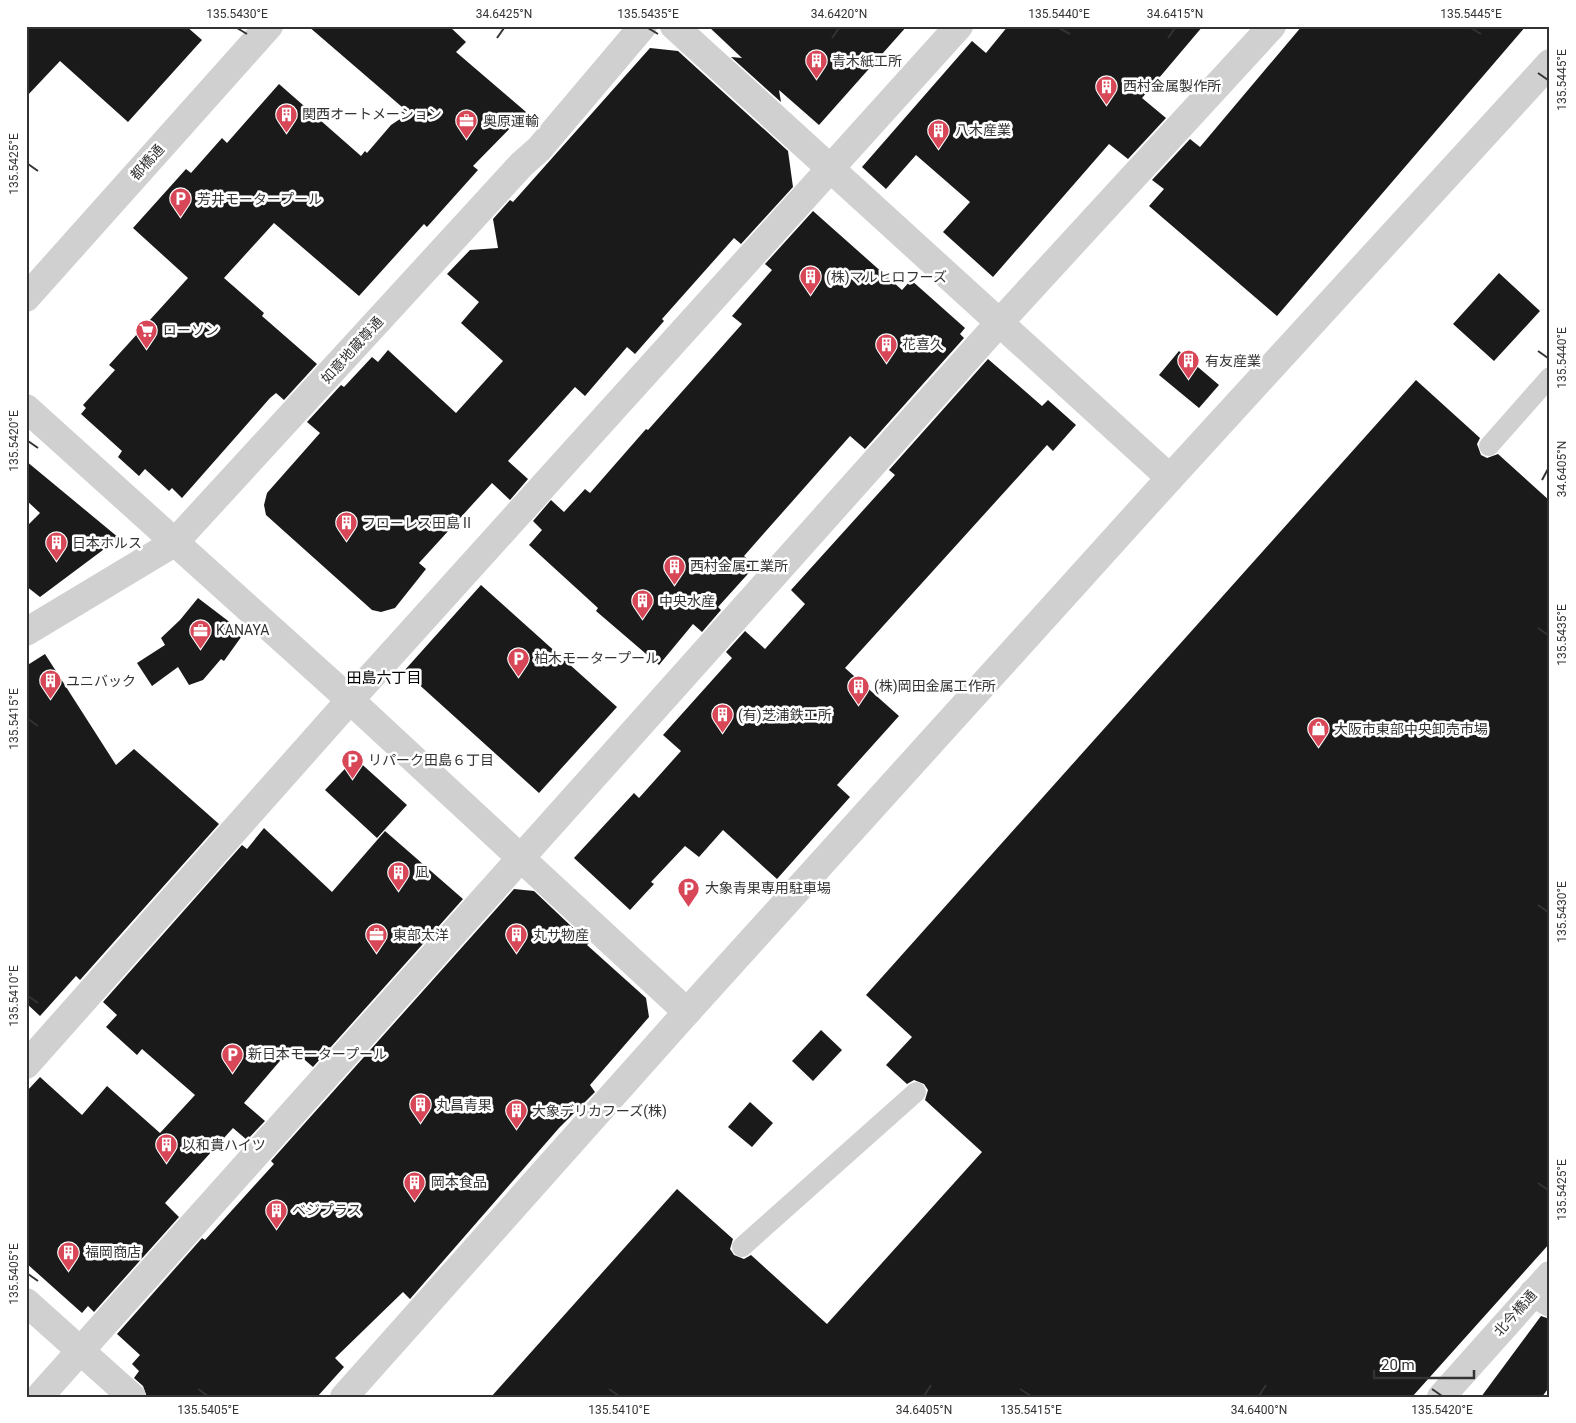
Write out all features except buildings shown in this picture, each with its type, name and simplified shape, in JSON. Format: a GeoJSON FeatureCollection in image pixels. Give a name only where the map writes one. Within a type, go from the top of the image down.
{"type":"FeatureCollection","features":[{"type":"Feature","properties":{"kind":"street","name":"都橋通"},"geometry":{"type":"LineString","coordinates":[[26,298],[269,26]]}},
{"type":"Feature","properties":{"kind":"street","name":"如意地蔵尊通"},"geometry":{"type":"LineString","coordinates":[[26,632],[174,543],[522,164],[540,149],[643,26]]}},
{"type":"Feature","properties":{"kind":"street"},"geometry":{"type":"LineString","coordinates":[[674,26],[1170,478]]}},
{"type":"Feature","properties":{"kind":"street"},"geometry":{"type":"LineString","coordinates":[[26,1065],[350,700],[959,26]]}},
{"type":"Feature","properties":{"kind":"street"},"geometry":{"type":"LineString","coordinates":[[39,1397],[999,323],[1272,26]]}},
{"type":"Feature","properties":{"kind":"street"},"geometry":{"type":"LineString","coordinates":[[344,1397],[687,1012],[1170,478],[1550,63]]}},
{"type":"Feature","properties":{"kind":"street"},"geometry":{"type":"LineString","coordinates":[[26,408],[350,700],[687,1012]]}},
{"type":"Feature","properties":{"kind":"street","name":"北今橋通"},"geometry":{"type":"LineString","coordinates":[[1441,1397],[1544,1290]]}},
{"type":"Feature","properties":{"kind":"street"},"geometry":{"type":"LineString","coordinates":[[26,1302],[132,1397]]}},
{"type":"Feature","properties":{"kind":"lane"},"geometry":{"type":"LineString","coordinates":[[1489,446],[1550,378]]}},
{"type":"Feature","properties":{"kind":"lane"},"geometry":{"type":"LineString","coordinates":[[742,1247],[916,1092]]}},
{"type":"Feature","properties":{"kind":"place","name":"青木紙工所"},"geometry":{"type":"Point","coordinates":[816,80]}},
{"type":"Feature","properties":{"kind":"place","name":"西村金属製作所"},"geometry":{"type":"Point","coordinates":[1107,105]}},
{"type":"Feature","properties":{"kind":"place","name":"関西オートメーション"},"geometry":{"type":"Point","coordinates":[286,133]}},
{"type":"Feature","properties":{"kind":"place","name":"奥原運輸"},"geometry":{"type":"Point","coordinates":[467,140]}},
{"type":"Feature","properties":{"kind":"place","name":"八木産業"},"geometry":{"type":"Point","coordinates":[939,149]}},
{"type":"Feature","properties":{"kind":"place","name":"芳井モータープール"},"geometry":{"type":"Point","coordinates":[181,218]}},
{"type":"Feature","properties":{"kind":"place","name":"(株)マルヒロフーズ"},"geometry":{"type":"Point","coordinates":[810,296]}},
{"type":"Feature","properties":{"kind":"place","name":"ローソン"},"geometry":{"type":"Point","coordinates":[147,349]}},
{"type":"Feature","properties":{"kind":"place","name":"花喜久"},"geometry":{"type":"Point","coordinates":[886,363]}},
{"type":"Feature","properties":{"kind":"place","name":"有友産業"},"geometry":{"type":"Point","coordinates":[1189,380]}},
{"type":"Feature","properties":{"kind":"place","name":"フローレス田島Ⅱ"},"geometry":{"type":"Point","coordinates":[346,542]}},
{"type":"Feature","properties":{"kind":"place","name":"日本ホルス"},"geometry":{"type":"Point","coordinates":[56,562]}},
{"type":"Feature","properties":{"kind":"place","name":"西村金属工業所"},"geometry":{"type":"Point","coordinates":[674,585]}},
{"type":"Feature","properties":{"kind":"place","name":"中央水産"},"geometry":{"type":"Point","coordinates":[643,620]}},
{"type":"Feature","properties":{"kind":"place","name":"KANAYA"},"geometry":{"type":"Point","coordinates":[200,649]}},
{"type":"Feature","properties":{"kind":"place","name":"柏木モータープール"},"geometry":{"type":"Point","coordinates":[518,677]}},
{"type":"Feature","properties":{"kind":"place","name":"ユニバック"},"geometry":{"type":"Point","coordinates":[50,700]}},
{"type":"Feature","properties":{"kind":"place","name":"(株)岡田金属工作所"},"geometry":{"type":"Point","coordinates":[858,705]}},
{"type":"Feature","properties":{"kind":"place","name":"(有)芝浦鉄工所"},"geometry":{"type":"Point","coordinates":[722,734]}},
{"type":"Feature","properties":{"kind":"place","name":"大阪市東部中央卸売市場"},"geometry":{"type":"Point","coordinates":[1318,748]}},
{"type":"Feature","properties":{"kind":"place","name":"リパーク田島６丁目"},"geometry":{"type":"Point","coordinates":[352,779]}},
{"type":"Feature","properties":{"kind":"place","name":"凪"},"geometry":{"type":"Point","coordinates":[399,891]}},
{"type":"Feature","properties":{"kind":"place","name":"大象青果専用駐車場"},"geometry":{"type":"Point","coordinates":[689,907]}},
{"type":"Feature","properties":{"kind":"place","name":"東部太洋"},"geometry":{"type":"Point","coordinates":[377,954]}},
{"type":"Feature","properties":{"kind":"place","name":"丸サ物産"},"geometry":{"type":"Point","coordinates":[517,954]}},
{"type":"Feature","properties":{"kind":"place","name":"新日本モータープール"},"geometry":{"type":"Point","coordinates":[232,1073]}},
{"type":"Feature","properties":{"kind":"place","name":"丸昌青果"},"geometry":{"type":"Point","coordinates":[420,1124]}},
{"type":"Feature","properties":{"kind":"place","name":"大象デリカフーズ(株)"},"geometry":{"type":"Point","coordinates":[516,1130]}},
{"type":"Feature","properties":{"kind":"place","name":"以和貴ハイツ"},"geometry":{"type":"Point","coordinates":[166,1164]}},
{"type":"Feature","properties":{"kind":"place","name":"岡本食品"},"geometry":{"type":"Point","coordinates":[415,1201]}},
{"type":"Feature","properties":{"kind":"place","name":"ベジプラス"},"geometry":{"type":"Point","coordinates":[276,1229]}},
{"type":"Feature","properties":{"kind":"place","name":"福岡商店"},"geometry":{"type":"Point","coordinates":[69,1271]}},
{"type":"Feature","properties":{"kind":"district","name":"田島六丁目"},"geometry":{"type":"Point","coordinates":[384,678]}}]}
